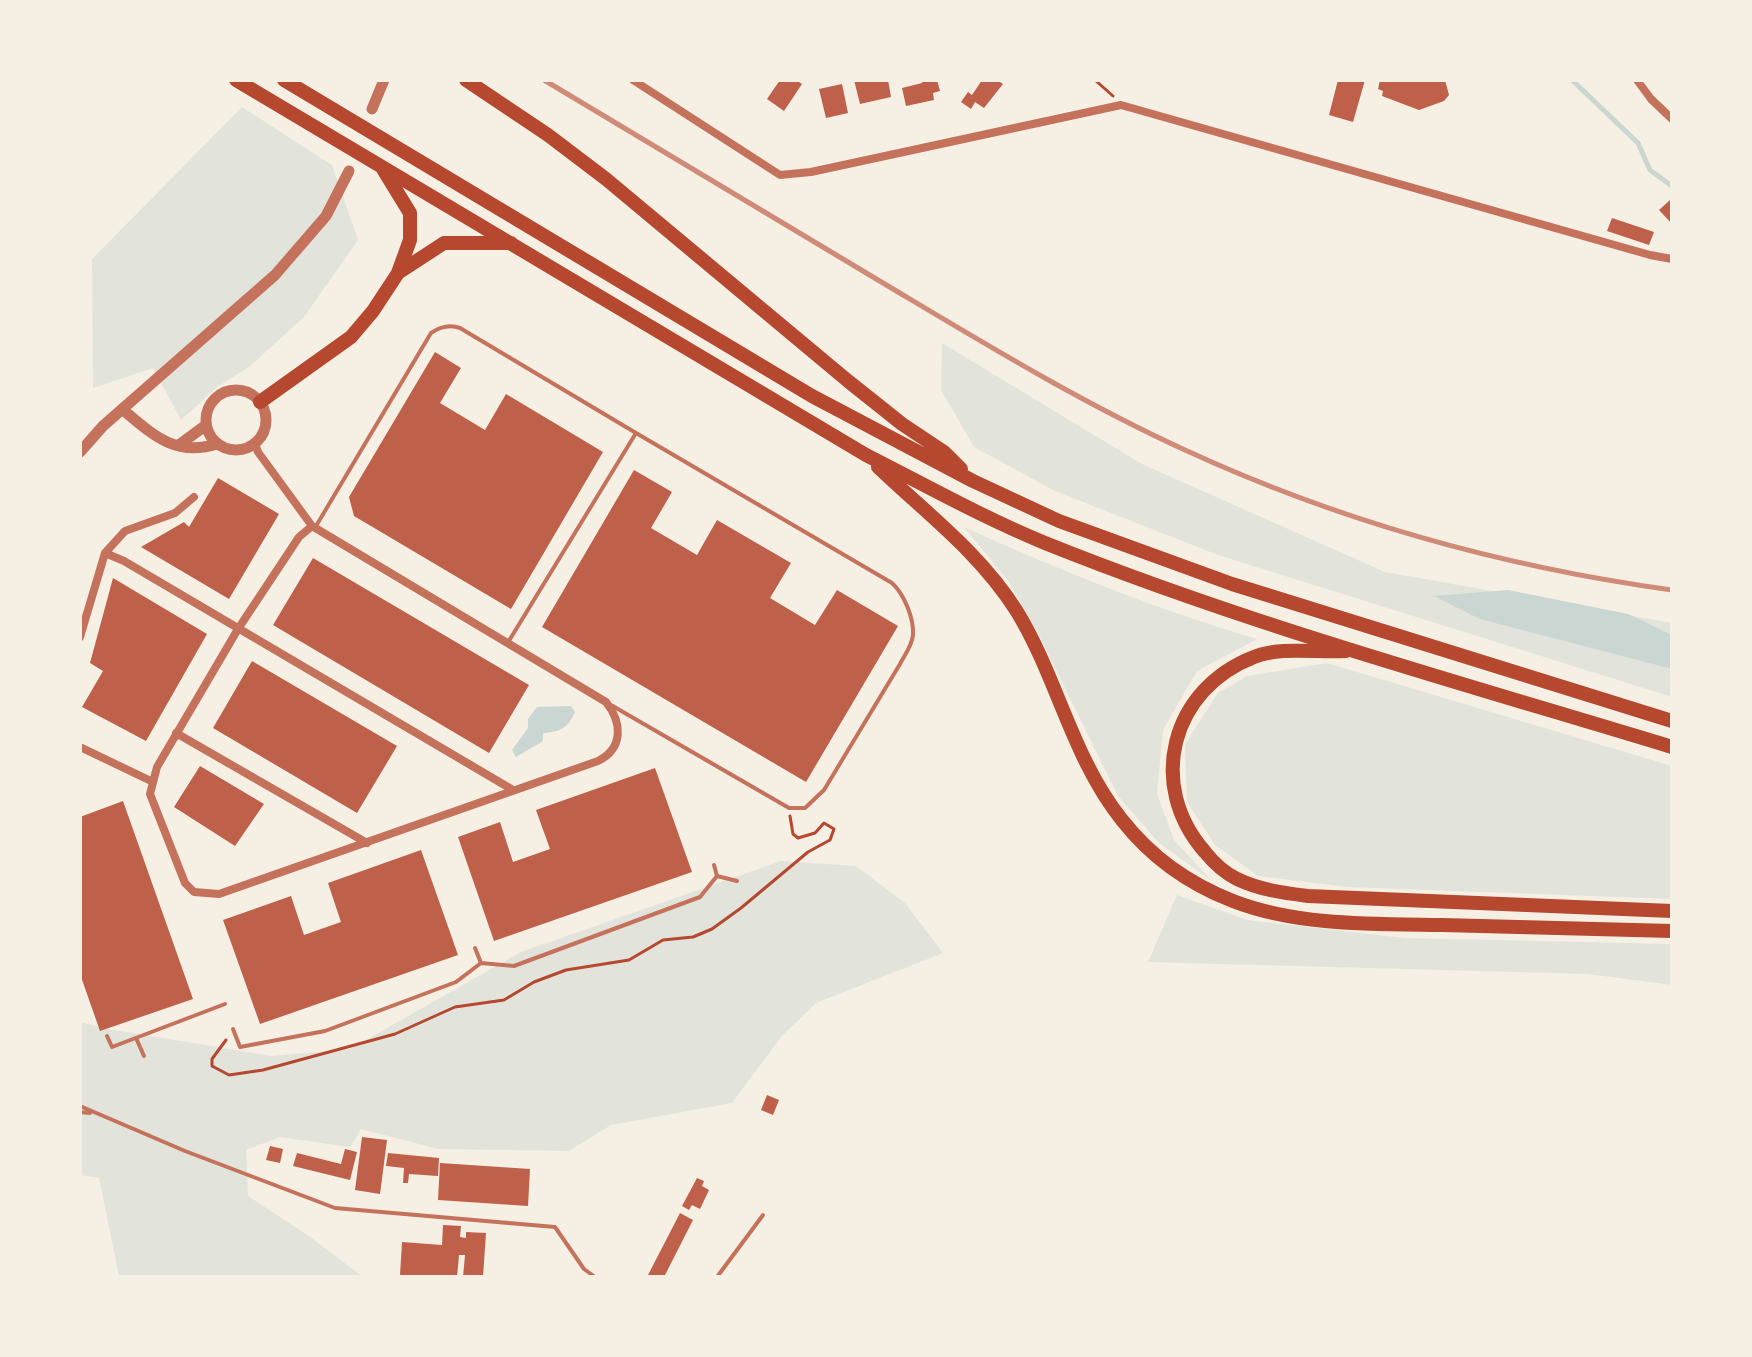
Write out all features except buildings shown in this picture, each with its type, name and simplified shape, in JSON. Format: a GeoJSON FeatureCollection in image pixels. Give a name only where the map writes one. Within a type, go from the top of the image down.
{"type":"FeatureCollection","features":[{"type":"Feature","properties":{"kind":"highway"},"geometry":{"type":"LineString","coordinates":[[236,80],[866,455],[964,505],[1042,541],[1220,607],[1672,747]]}},
{"type":"Feature","properties":{"kind":"highway"},"geometry":{"type":"LineString","coordinates":[[284,80],[812,396],[973,481],[1059,521],[1232,584],[1672,721]]}},
{"type":"Feature","properties":{"kind":"highway"},"geometry":{"type":"LineString","coordinates":[[466,80],[548,135],[606,179],[848,381],[944,452],[973,481]]}},
{"type":"Feature","properties":{"kind":"highway"},"geometry":{"type":"LineString","coordinates":[[260,402],[351,337],[398,273],[410,240],[410,213],[380,165]]}},
{"type":"Feature","properties":{"kind":"highway"},"geometry":{"type":"LineString","coordinates":[[398,273],[444,243],[511,243]]}},
{"type":"Feature","properties":{"kind":"highway"},"geometry":{"type":"LineString","coordinates":[[866,455],[905,494],[957,537],[988,572],[1016,610],[1038,651],[1094,777],[1114,808],[1152,853],[1188,880],[1234,902],[1311,919],[1387,924],[1672,931]]}},
{"type":"Feature","properties":{"kind":"highway"},"geometry":{"type":"LineString","coordinates":[[1358,651],[1257,655],[1230,668],[1205,688],[1187,713],[1176,740],[1173,787],[1180,814],[1192,838],[1212,859],[1235,878],[1268,890],[1308,896],[1672,911]]}},
{"type":"Feature","properties":{"kind":"street"},"geometry":{"type":"LineString","coordinates":[[372,109],[384,80]]}},
{"type":"Feature","properties":{"kind":"street"},"geometry":{"type":"LineString","coordinates":[[633,80],[780,175],[811,172],[1121,105],[1623,248],[1672,259]]}},
{"type":"Feature","properties":{"kind":"street"},"geometry":{"type":"LineString","coordinates":[[1637,80],[1672,119]]}},
{"type":"Feature","properties":{"kind":"street"},"geometry":{"type":"LineString","coordinates":[[80,452],[122,409],[275,275],[326,216],[349,171]]}},
{"type":"Feature","properties":{"kind":"street"},"geometry":{"type":"LineString","coordinates":[[244,392],[260,402],[265,410],[265,429],[255,444],[243,450],[230,450],[217,444],[206,425],[210,405],[225,393],[244,392]]}},
{"type":"Feature","properties":{"kind":"street"},"geometry":{"type":"LineString","coordinates":[[122,409],[162,440],[197,450],[217,444]]}},
{"type":"Feature","properties":{"kind":"street"},"geometry":{"type":"LineString","coordinates":[[179,445],[206,425]]}},
{"type":"Feature","properties":{"kind":"street"},"geometry":{"type":"LineString","coordinates":[[255,444],[314,527],[606,702],[616,715],[619,730],[616,744],[607,756],[219,894],[194,892],[185,883],[150,794],[151,781],[238,629],[299,537],[314,527]]}},
{"type":"Feature","properties":{"kind":"street"},"geometry":{"type":"LineString","coordinates":[[80,637],[105,553],[125,531],[175,513],[194,497]]}},
{"type":"Feature","properties":{"kind":"street"},"geometry":{"type":"LineString","coordinates":[[105,553],[124,561],[513,790]]}},
{"type":"Feature","properties":{"kind":"street"},"geometry":{"type":"LineString","coordinates":[[176,733],[367,843]]}},
{"type":"Feature","properties":{"kind":"street"},"geometry":{"type":"LineString","coordinates":[[80,747],[151,781]]}},
{"type":"Feature","properties":{"kind":"lane"},"geometry":{"type":"LineString","coordinates":[[314,527],[431,333],[439,328],[454,326],[892,583],[902,592],[913,633],[910,645],[824,790],[805,808],[789,808],[606,702]]}},
{"type":"Feature","properties":{"kind":"lane"},"geometry":{"type":"LineString","coordinates":[[507,644],[636,433]]}},
{"type":"Feature","properties":{"kind":"lane"},"geometry":{"type":"LineString","coordinates":[[714,865],[717,876]]}},
{"type":"Feature","properties":{"kind":"lane"},"geometry":{"type":"LineString","coordinates":[[233,1029],[240,1047],[325,1031],[456,982],[481,963],[514,966],[700,897],[717,876]]}},
{"type":"Feature","properties":{"kind":"lane"},"geometry":{"type":"LineString","coordinates":[[717,876],[737,881]]}},
{"type":"Feature","properties":{"kind":"lane"},"geometry":{"type":"LineString","coordinates":[[475,948],[481,963]]}},
{"type":"Feature","properties":{"kind":"lane"},"geometry":{"type":"LineString","coordinates":[[107,1036],[112,1047],[225,1004]]}},
{"type":"Feature","properties":{"kind":"lane"},"geometry":{"type":"LineString","coordinates":[[136,1038],[144,1056]]}},
{"type":"Feature","properties":{"kind":"lane"},"geometry":{"type":"LineString","coordinates":[[80,1109],[97,1113],[185,1151],[335,1208],[555,1227],[584,1269],[595,1277]]}},
{"type":"Feature","properties":{"kind":"lane"},"geometry":{"type":"LineString","coordinates":[[717,1277],[763,1215]]}},
{"type":"Feature","properties":{"kind":"path"},"geometry":{"type":"LineString","coordinates":[[1095,80],[1121,105]]}},
{"type":"Feature","properties":{"kind":"path"},"geometry":{"type":"LineString","coordinates":[[233,1029],[212,1059],[212,1066],[229,1075],[263,1070],[395,1034],[455,1007],[504,1000],[558,972],[629,960],[663,940],[693,937],[712,929],[808,852],[830,840],[834,829],[824,823],[815,833],[798,838],[793,834],[789,808]]}},
{"type":"Feature","properties":{"kind":"shaded area"},"geometry":{"type":"Polygon","coordinates":[[[242,107],[332,165],[358,240],[304,317],[249,367],[217,387],[181,420],[153,368],[93,388],[92,259],[242,107]]]}},
{"type":"Feature","properties":{"kind":"shaded area"},"geometry":{"type":"Polygon","coordinates":[[[942,343],[1142,464],[1385,572],[1672,623],[1672,697],[1218,555],[1055,491],[974,447],[941,390],[942,343]]]}},
{"type":"Feature","properties":{"kind":"shaded area"},"geometry":{"type":"Polygon","coordinates":[[[964,527],[1109,588],[1257,639],[1197,671],[1163,730],[1157,794],[1174,840],[1212,881],[1159,843],[1118,796],[1039,635],[1009,582],[964,527]]]}},
{"type":"Feature","properties":{"kind":"shaded area"},"geometry":{"type":"Polygon","coordinates":[[[1508,590],[1628,614],[1672,635],[1672,669],[1480,619],[1434,596],[1508,590]]]}},
{"type":"Feature","properties":{"kind":"shaded area"},"geometry":{"type":"Polygon","coordinates":[[[1327,663],[1672,766],[1672,899],[1347,887],[1258,876],[1215,845],[1187,802],[1185,744],[1218,693],[1247,676],[1327,663]]]}},
{"type":"Feature","properties":{"kind":"shaded area"},"geometry":{"type":"Polygon","coordinates":[[[571,706],[575,712],[566,725],[559,730],[543,733],[543,741],[516,757],[512,750],[528,728],[528,719],[537,707],[571,706]]]}},
{"type":"Feature","properties":{"kind":"shaded area"},"geometry":{"type":"Polygon","coordinates":[[[781,861],[856,866],[905,903],[943,953],[816,1003],[781,1037],[732,1103],[611,1125],[569,1151],[438,1149],[361,1129],[350,1147],[280,1137],[246,1150],[248,1196],[309,1236],[363,1277],[119,1277],[99,1178],[80,1175],[80,1022],[271,1056],[350,1049],[521,952],[781,861]]]}},
{"type":"Feature","properties":{"kind":"shaded area"},"geometry":{"type":"Polygon","coordinates":[[[1177,895],[1247,920],[1404,938],[1672,944],[1672,985],[1588,974],[1148,962],[1177,895]]]}},
{"type":"Feature","properties":{"kind":"waterway"},"geometry":{"type":"LineString","coordinates":[[1572,80],[1638,143],[1650,170],[1672,186]]}},
{"type":"Feature","properties":{"kind":"railway"},"geometry":{"type":"LineString","coordinates":[[544,80],[994,349],[1069,392],[1185,450],[1303,499],[1424,538],[1547,568],[1672,590]]}}]}
